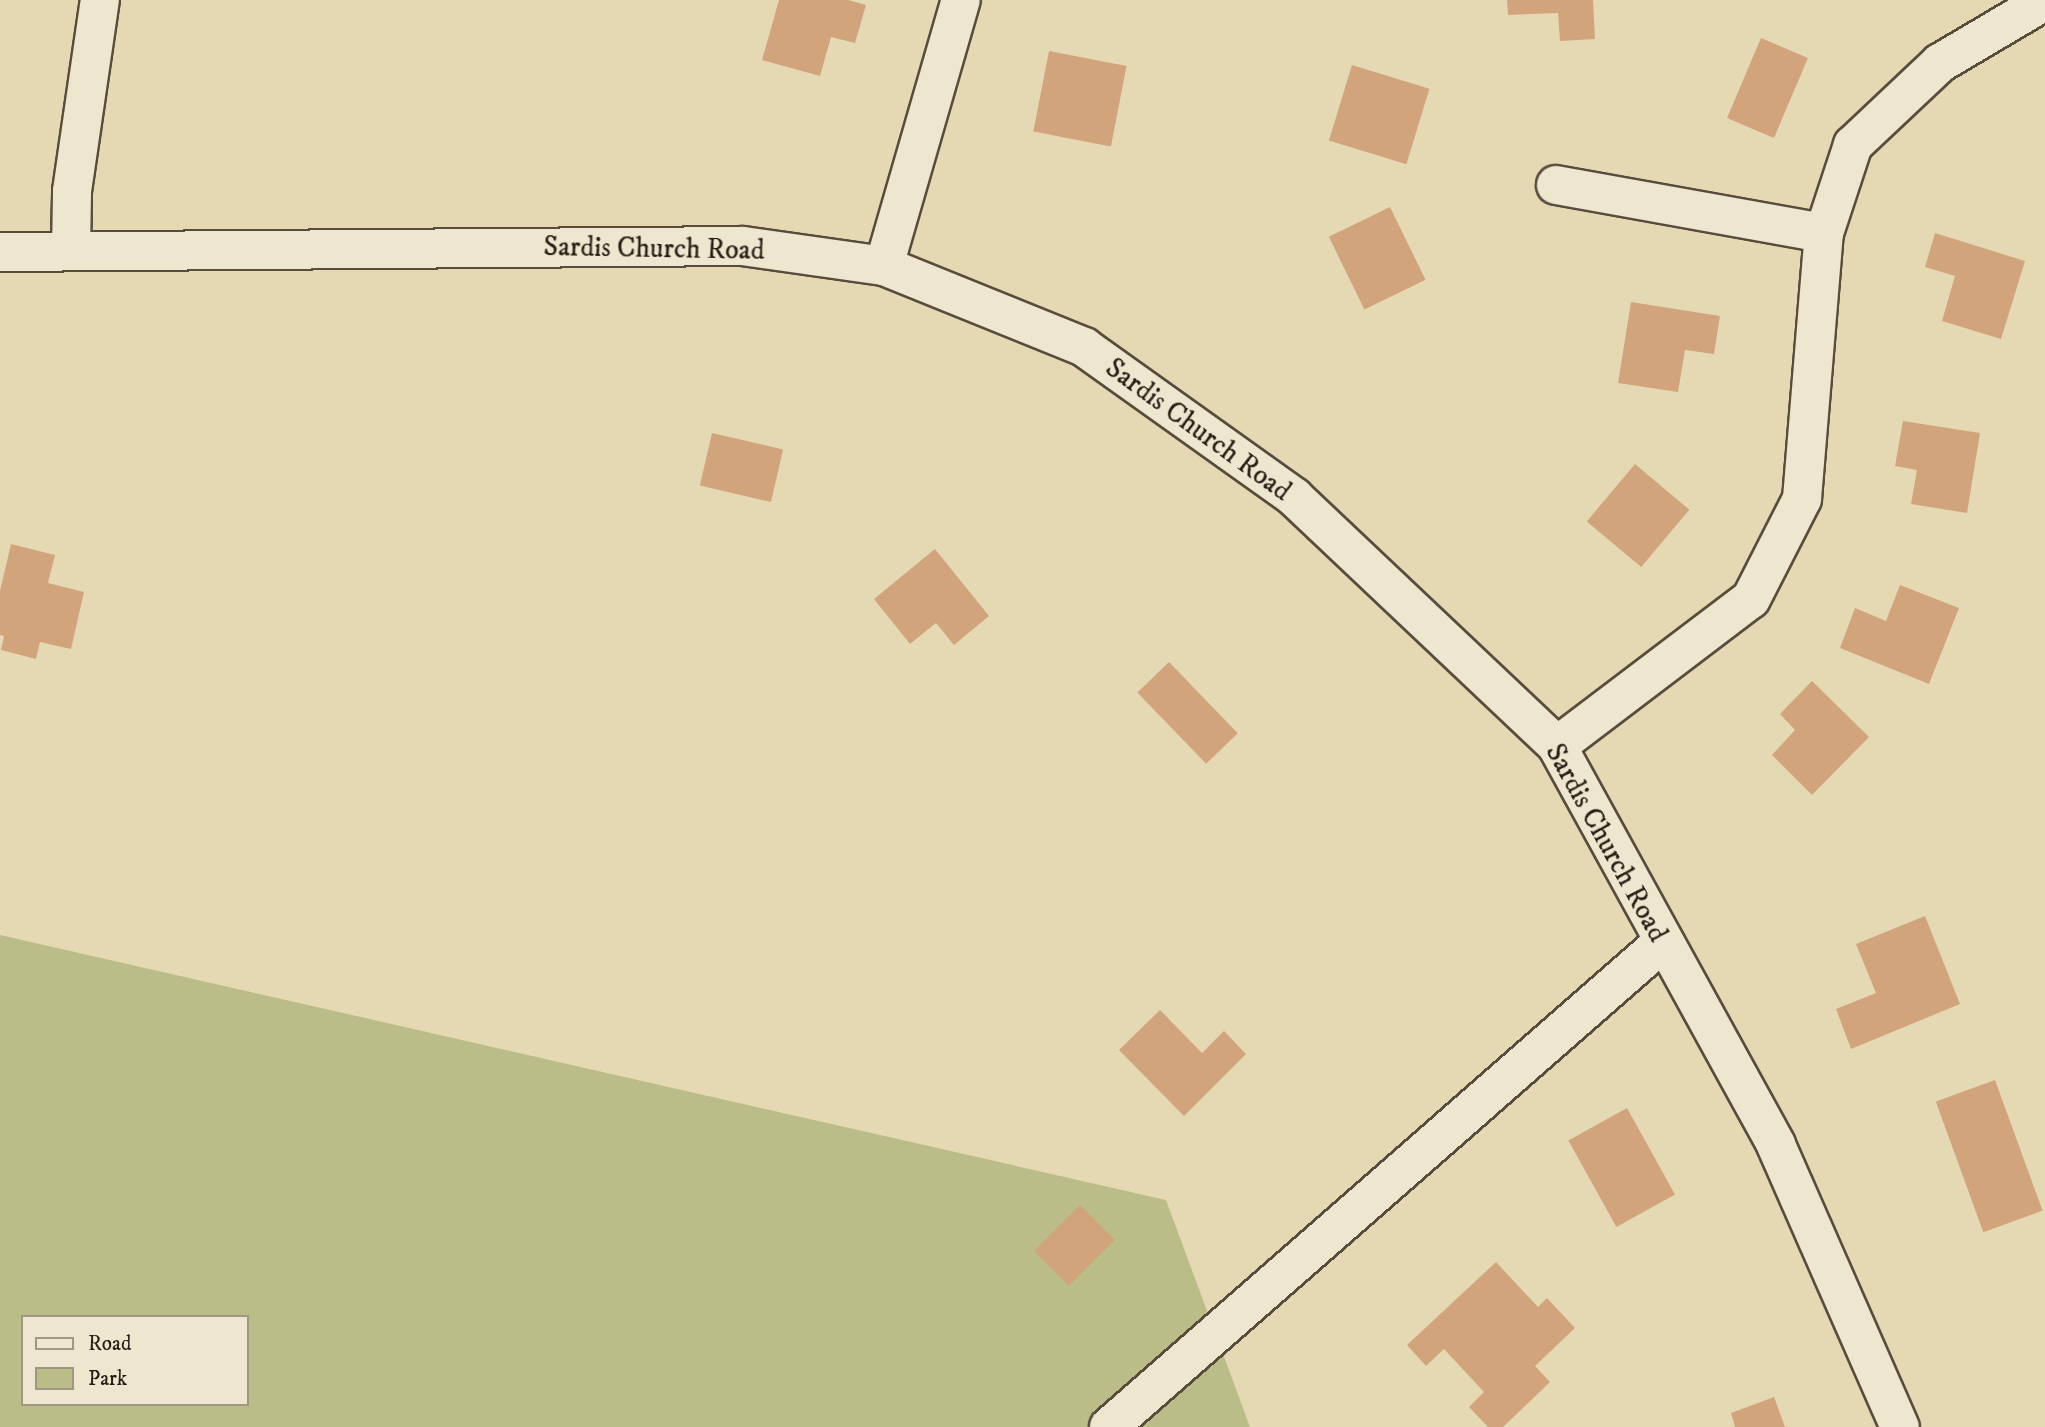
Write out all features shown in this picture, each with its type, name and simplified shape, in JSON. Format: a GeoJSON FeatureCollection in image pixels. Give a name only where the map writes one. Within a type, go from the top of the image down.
{"type":"FeatureCollection","features":[{"type":"Feature","properties":{"kind":"street"},"geometry":{"type":"LineString","coordinates":[[71,251],[72,191],[100,0]]}},
{"type":"Feature","properties":{"kind":"street"},"geometry":{"type":"LineString","coordinates":[[884,266],[961,0]]}},
{"type":"Feature","properties":{"kind":"street"},"geometry":{"type":"LineString","coordinates":[[1557,746],[1751,599],[1802,499],[1824,233],[1853,145],[1940,63],[2045,1]]}},
{"type":"Feature","properties":{"kind":"street"},"geometry":{"type":"LineString","coordinates":[[1556,185],[1824,233]]}},
{"type":"Feature","properties":{"kind":"street","name":"Sardis Church Road"},"geometry":{"type":"LineString","coordinates":[[0,252],[743,246],[884,266],[1084,347],[1294,497],[1557,746],[1662,943],[1776,1145],[1900,1427]]}},
{"type":"Feature","properties":{"kind":"street"},"geometry":{"type":"LineString","coordinates":[[1108,1427],[1662,943]]}},
{"type":"Feature","properties":{"kind":"green space"},"geometry":{"type":"Polygon","coordinates":[[[0,935],[1166,1200],[1250,1427],[0,1427],[0,935]]]}},
{"type":"Feature","properties":{"kind":"building"},"geometry":{"type":"Polygon","coordinates":[[[779,0],[848,0],[866,5],[855,43],[831,37],[820,76],[762,60],[779,0]]]}},
{"type":"Feature","properties":{"kind":"building"},"geometry":{"type":"Polygon","coordinates":[[[1507,0],[1593,0],[1595,39],[1560,41],[1558,13],[1508,15],[1507,0]]]}},
{"type":"Feature","properties":{"kind":"building"},"geometry":{"type":"Polygon","coordinates":[[[1761,38],[1808,58],[1774,138],[1727,118],[1761,38]]]}},
{"type":"Feature","properties":{"kind":"building"},"geometry":{"type":"Polygon","coordinates":[[[1049,51],[1127,66],[1111,147],[1033,131],[1049,51]]]}},
{"type":"Feature","properties":{"kind":"building"},"geometry":{"type":"Polygon","coordinates":[[[1352,65],[1429,89],[1406,164],[1329,141],[1352,65]]]}},
{"type":"Feature","properties":{"kind":"building"},"geometry":{"type":"Polygon","coordinates":[[[1390,207],[1426,280],[1364,310],[1329,237],[1390,207]]]}},
{"type":"Feature","properties":{"kind":"building"},"geometry":{"type":"Polygon","coordinates":[[[1935,233],[2025,261],[2001,339],[1942,321],[1955,276],[1925,267],[1935,233]]]}},
{"type":"Feature","properties":{"kind":"building"},"geometry":{"type":"Polygon","coordinates":[[[1631,302],[1720,316],[1714,354],[1685,350],[1678,392],[1618,383],[1631,302]]]}},
{"type":"Feature","properties":{"kind":"building"},"geometry":{"type":"Polygon","coordinates":[[[1903,421],[1980,433],[1967,513],[1911,504],[1917,470],[1895,466],[1903,421]]]}},
{"type":"Feature","properties":{"kind":"building"},"geometry":{"type":"Polygon","coordinates":[[[712,433],[783,449],[771,502],[700,486],[712,433]]]}},
{"type":"Feature","properties":{"kind":"building"},"geometry":{"type":"Polygon","coordinates":[[[1635,464],[1689,510],[1641,567],[1587,521],[1635,464]]]}},
{"type":"Feature","properties":{"kind":"building"},"geometry":{"type":"Polygon","coordinates":[[[11,544],[55,555],[48,583],[84,592],[71,649],[40,642],[36,659],[1,650],[4,636],[0,635],[0,591],[11,544]]]}},
{"type":"Feature","properties":{"kind":"building"},"geometry":{"type":"Polygon","coordinates":[[[935,549],[989,616],[954,645],[936,623],[910,644],[874,599],[935,549]]]}},
{"type":"Feature","properties":{"kind":"building"},"geometry":{"type":"Polygon","coordinates":[[[1900,585],[1959,608],[1929,684],[1840,648],[1855,608],[1886,621],[1900,585]]]}},
{"type":"Feature","properties":{"kind":"building"},"geometry":{"type":"Polygon","coordinates":[[[1169,662],[1238,733],[1206,764],[1137,693],[1169,662]]]}},
{"type":"Feature","properties":{"kind":"building"},"geometry":{"type":"Polygon","coordinates":[[[1812,681],[1869,737],[1812,795],[1772,755],[1795,730],[1780,714],[1812,681]]]}},
{"type":"Feature","properties":{"kind":"building"},"geometry":{"type":"Polygon","coordinates":[[[1925,916],[1960,1004],[1851,1049],[1836,1009],[1876,993],[1856,944],[1925,916]]]}},
{"type":"Feature","properties":{"kind":"building"},"geometry":{"type":"Polygon","coordinates":[[[1160,1010],[1202,1053],[1224,1031],[1246,1054],[1184,1116],[1119,1050],[1160,1010]]]}},
{"type":"Feature","properties":{"kind":"building"},"geometry":{"type":"Polygon","coordinates":[[[1995,1080],[2043,1211],[1983,1232],[1936,1102],[1995,1080]]]}},
{"type":"Feature","properties":{"kind":"building"},"geometry":{"type":"Polygon","coordinates":[[[1627,1108],[1675,1195],[1616,1227],[1568,1140],[1627,1108]]]}},
{"type":"Feature","properties":{"kind":"building"},"geometry":{"type":"Polygon","coordinates":[[[1080,1205],[1115,1240],[1069,1286],[1034,1251],[1080,1205]]]}},
{"type":"Feature","properties":{"kind":"building"},"geometry":{"type":"Polygon","coordinates":[[[1496,1262],[1538,1307],[1547,1298],[1575,1328],[1535,1366],[1550,1382],[1503,1427],[1488,1427],[1469,1407],[1484,1392],[1444,1349],[1426,1366],[1407,1345],[1496,1262]]]}},
{"type":"Feature","properties":{"kind":"building"},"geometry":{"type":"Polygon","coordinates":[[[1774,1397],[1785,1427],[1735,1427],[1731,1413],[1774,1397]]]}}]}
